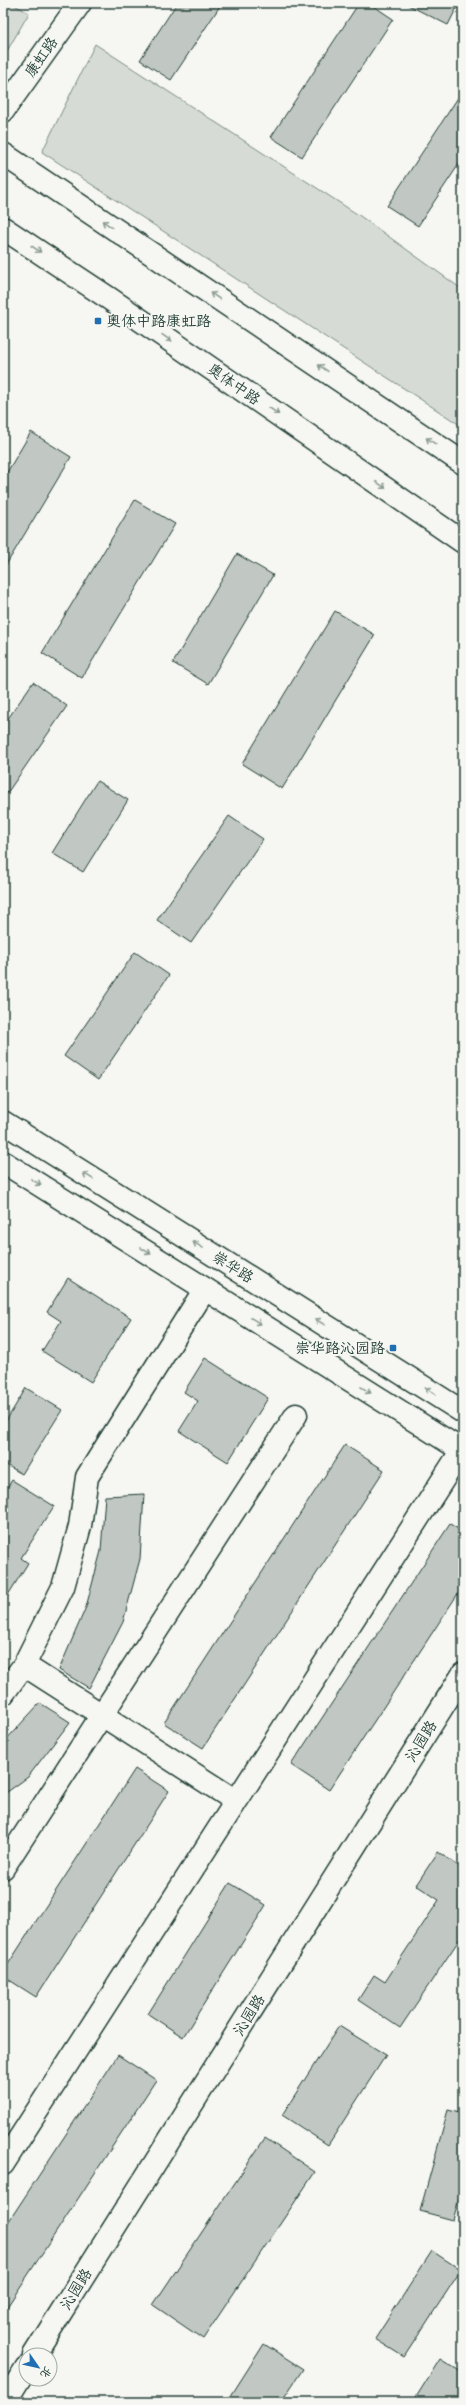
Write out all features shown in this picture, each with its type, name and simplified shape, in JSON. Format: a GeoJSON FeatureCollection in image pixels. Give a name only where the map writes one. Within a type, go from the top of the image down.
{"type":"FeatureCollection","features":[{"type":"Feature","properties":{"kind":"street","name":"康虹路"},"geometry":{"type":"LineString","coordinates":[[3,111],[80,3]]}},
{"type":"Feature","properties":{"kind":"street"},"geometry":{"type":"LineString","coordinates":[[3,154],[463,463]]}},
{"type":"Feature","properties":{"kind":"street","name":"奥体中路"},"geometry":{"type":"LineString","coordinates":[[3,228],[110,299],[463,542]]}},
{"type":"Feature","properties":{"kind":"street","name":"崇华路"},"geometry":{"type":"LineString","coordinates":[[3,1122],[463,1412]]}},
{"type":"Feature","properties":{"kind":"street"},"geometry":{"type":"LineString","coordinates":[[3,1162],[462,1450],[3,2164]]}},
{"type":"Feature","properties":{"kind":"street"},"geometry":{"type":"LineString","coordinates":[[3,1694],[24,1664],[63,1587],[80,1526],[87,1477],[205,1289]]}},
{"type":"Feature","properties":{"kind":"street"},"geometry":{"type":"LineString","coordinates":[[3,1868],[296,1416]]}},
{"type":"Feature","properties":{"kind":"street"},"geometry":{"type":"LineString","coordinates":[[24,1664],[236,1801]]}},
{"type":"Feature","properties":{"kind":"street","name":"沁园路"},"geometry":{"type":"LineString","coordinates":[[39,2347],[463,1674]]}},
{"type":"Feature","properties":{"kind":"street"},"geometry":{"type":"LineString","coordinates":[[5,2402],[18,2381]]}},
{"type":"Feature","properties":{"kind":"shaded area"},"geometry":{"type":"Polygon","coordinates":[[[3,3],[11,3],[29,13],[3,58],[3,3]]]}},
{"type":"Feature","properties":{"kind":"shaded area"},"geometry":{"type":"Polygon","coordinates":[[[95,44],[360,216],[463,290],[463,427],[42,152],[95,44]]]}},
{"type":"Feature","properties":{"kind":"building"},"geometry":{"type":"Polygon","coordinates":[[[177,3],[222,3],[171,80],[140,60],[177,3]]]}},
{"type":"Feature","properties":{"kind":"building"},"geometry":{"type":"Polygon","coordinates":[[[359,3],[369,3],[393,19],[302,157],[271,137],[359,3]]]}},
{"type":"Feature","properties":{"kind":"building"},"geometry":{"type":"Polygon","coordinates":[[[404,3],[459,3],[448,25],[404,3]]]}},
{"type":"Feature","properties":{"kind":"building"},"geometry":{"type":"Polygon","coordinates":[[[463,90],[463,158],[418,226],[387,206],[463,90]]]}},
{"type":"Feature","properties":{"kind":"building"},"geometry":{"type":"Polygon","coordinates":[[[31,432],[71,457],[3,570],[3,479],[31,432]]]}},
{"type":"Feature","properties":{"kind":"building"},"geometry":{"type":"Polygon","coordinates":[[[135,500],[175,524],[82,678],[42,653],[135,500]]]}},
{"type":"Feature","properties":{"kind":"building"},"geometry":{"type":"Polygon","coordinates":[[[237,554],[273,575],[208,684],[173,663],[237,554]]]}},
{"type":"Feature","properties":{"kind":"building"},"geometry":{"type":"Polygon","coordinates":[[[335,611],[375,635],[282,789],[242,764],[335,611]]]}},
{"type":"Feature","properties":{"kind":"building"},"geometry":{"type":"Polygon","coordinates":[[[33,682],[67,706],[3,799],[3,726],[33,682]]]}},
{"type":"Feature","properties":{"kind":"building"},"geometry":{"type":"Polygon","coordinates":[[[97,781],[128,800],[83,872],[52,853],[97,781]]]}},
{"type":"Feature","properties":{"kind":"building"},"geometry":{"type":"Polygon","coordinates":[[[229,816],[263,839],[191,943],[157,920],[229,816]]]}},
{"type":"Feature","properties":{"kind":"building"},"geometry":{"type":"Polygon","coordinates":[[[135,952],[169,975],[98,1080],[64,1056],[135,952]]]}},
{"type":"Feature","properties":{"kind":"building"},"geometry":{"type":"Polygon","coordinates":[[[68,1278],[131,1318],[91,1382],[42,1351],[61,1321],[47,1312],[68,1278]]]}},
{"type":"Feature","properties":{"kind":"building"},"geometry":{"type":"Polygon","coordinates":[[[205,1358],[268,1398],[228,1462],[179,1431],[198,1401],[184,1392],[205,1358]]]}},
{"type":"Feature","properties":{"kind":"building"},"geometry":{"type":"Polygon","coordinates":[[[26,1388],[62,1410],[22,1474],[3,1463],[3,1426],[26,1388]]]}},
{"type":"Feature","properties":{"kind":"building"},"geometry":{"type":"Polygon","coordinates":[[[345,1445],[384,1470],[203,1748],[164,1723],[345,1445]]]}},
{"type":"Feature","properties":{"kind":"building"},"geometry":{"type":"Polygon","coordinates":[[[12,1480],[54,1506],[21,1558],[28,1563],[3,1603],[3,1494],[12,1480]]]}},
{"type":"Feature","properties":{"kind":"building"},"geometry":{"type":"Polygon","coordinates":[[[144,1494],[140,1559],[123,1622],[89,1688],[59,1670],[86,1607],[101,1551],[105,1496],[144,1494]]]}},
{"type":"Feature","properties":{"kind":"building"},"geometry":{"type":"Polygon","coordinates":[[[450,1524],[463,1532],[463,1586],[329,1790],[291,1765],[450,1524]]]}},
{"type":"Feature","properties":{"kind":"building"},"geometry":{"type":"Polygon","coordinates":[[[40,1703],[70,1722],[28,1777],[3,1795],[3,1743],[40,1703]]]}},
{"type":"Feature","properties":{"kind":"building"},"geometry":{"type":"Polygon","coordinates":[[[135,1769],[169,1791],[36,1997],[3,1976],[3,1972],[135,1769]]]}},
{"type":"Feature","properties":{"kind":"building"},"geometry":{"type":"Polygon","coordinates":[[[438,1852],[463,1869],[463,1934],[400,2028],[358,2000],[374,1975],[385,1982],[439,1900],[416,1885],[438,1852]]]}},
{"type":"Feature","properties":{"kind":"building"},"geometry":{"type":"Polygon","coordinates":[[[230,1883],[266,1905],[183,2037],[148,2014],[230,1883]]]}},
{"type":"Feature","properties":{"kind":"building"},"geometry":{"type":"Polygon","coordinates":[[[339,2026],[386,2055],[328,2145],[282,2115],[339,2026]]]}},
{"type":"Feature","properties":{"kind":"building"},"geometry":{"type":"Polygon","coordinates":[[[118,2055],[156,2080],[3,2313],[3,2230],[118,2055]]]}},
{"type":"Feature","properties":{"kind":"building"},"geometry":{"type":"Polygon","coordinates":[[[448,2110],[463,2114],[463,2184],[453,2220],[420,2211],[448,2110]]]}},
{"type":"Feature","properties":{"kind":"building"},"geometry":{"type":"Polygon","coordinates":[[[265,2138],[315,2172],[203,2339],[153,2305],[265,2138]]]}},
{"type":"Feature","properties":{"kind":"building"},"geometry":{"type":"Polygon","coordinates":[[[432,2251],[461,2270],[404,2357],[375,2339],[432,2251]]]}},
{"type":"Feature","properties":{"kind":"building"},"geometry":{"type":"Polygon","coordinates":[[[264,2344],[303,2369],[281,2402],[227,2402],[264,2344]]]}},
{"type":"Feature","properties":{"kind":"building"},"geometry":{"type":"Polygon","coordinates":[[[440,2359],[463,2373],[463,2402],[413,2402],[440,2359]]]}},
{"type":"Feature","properties":{"kind":"place","name":"奥体中路康虹路"},"geometry":{"type":"Point","coordinates":[98,321]}},
{"type":"Feature","properties":{"kind":"place","name":"崇华路沁园路"},"geometry":{"type":"Point","coordinates":[393,1348]}}]}
